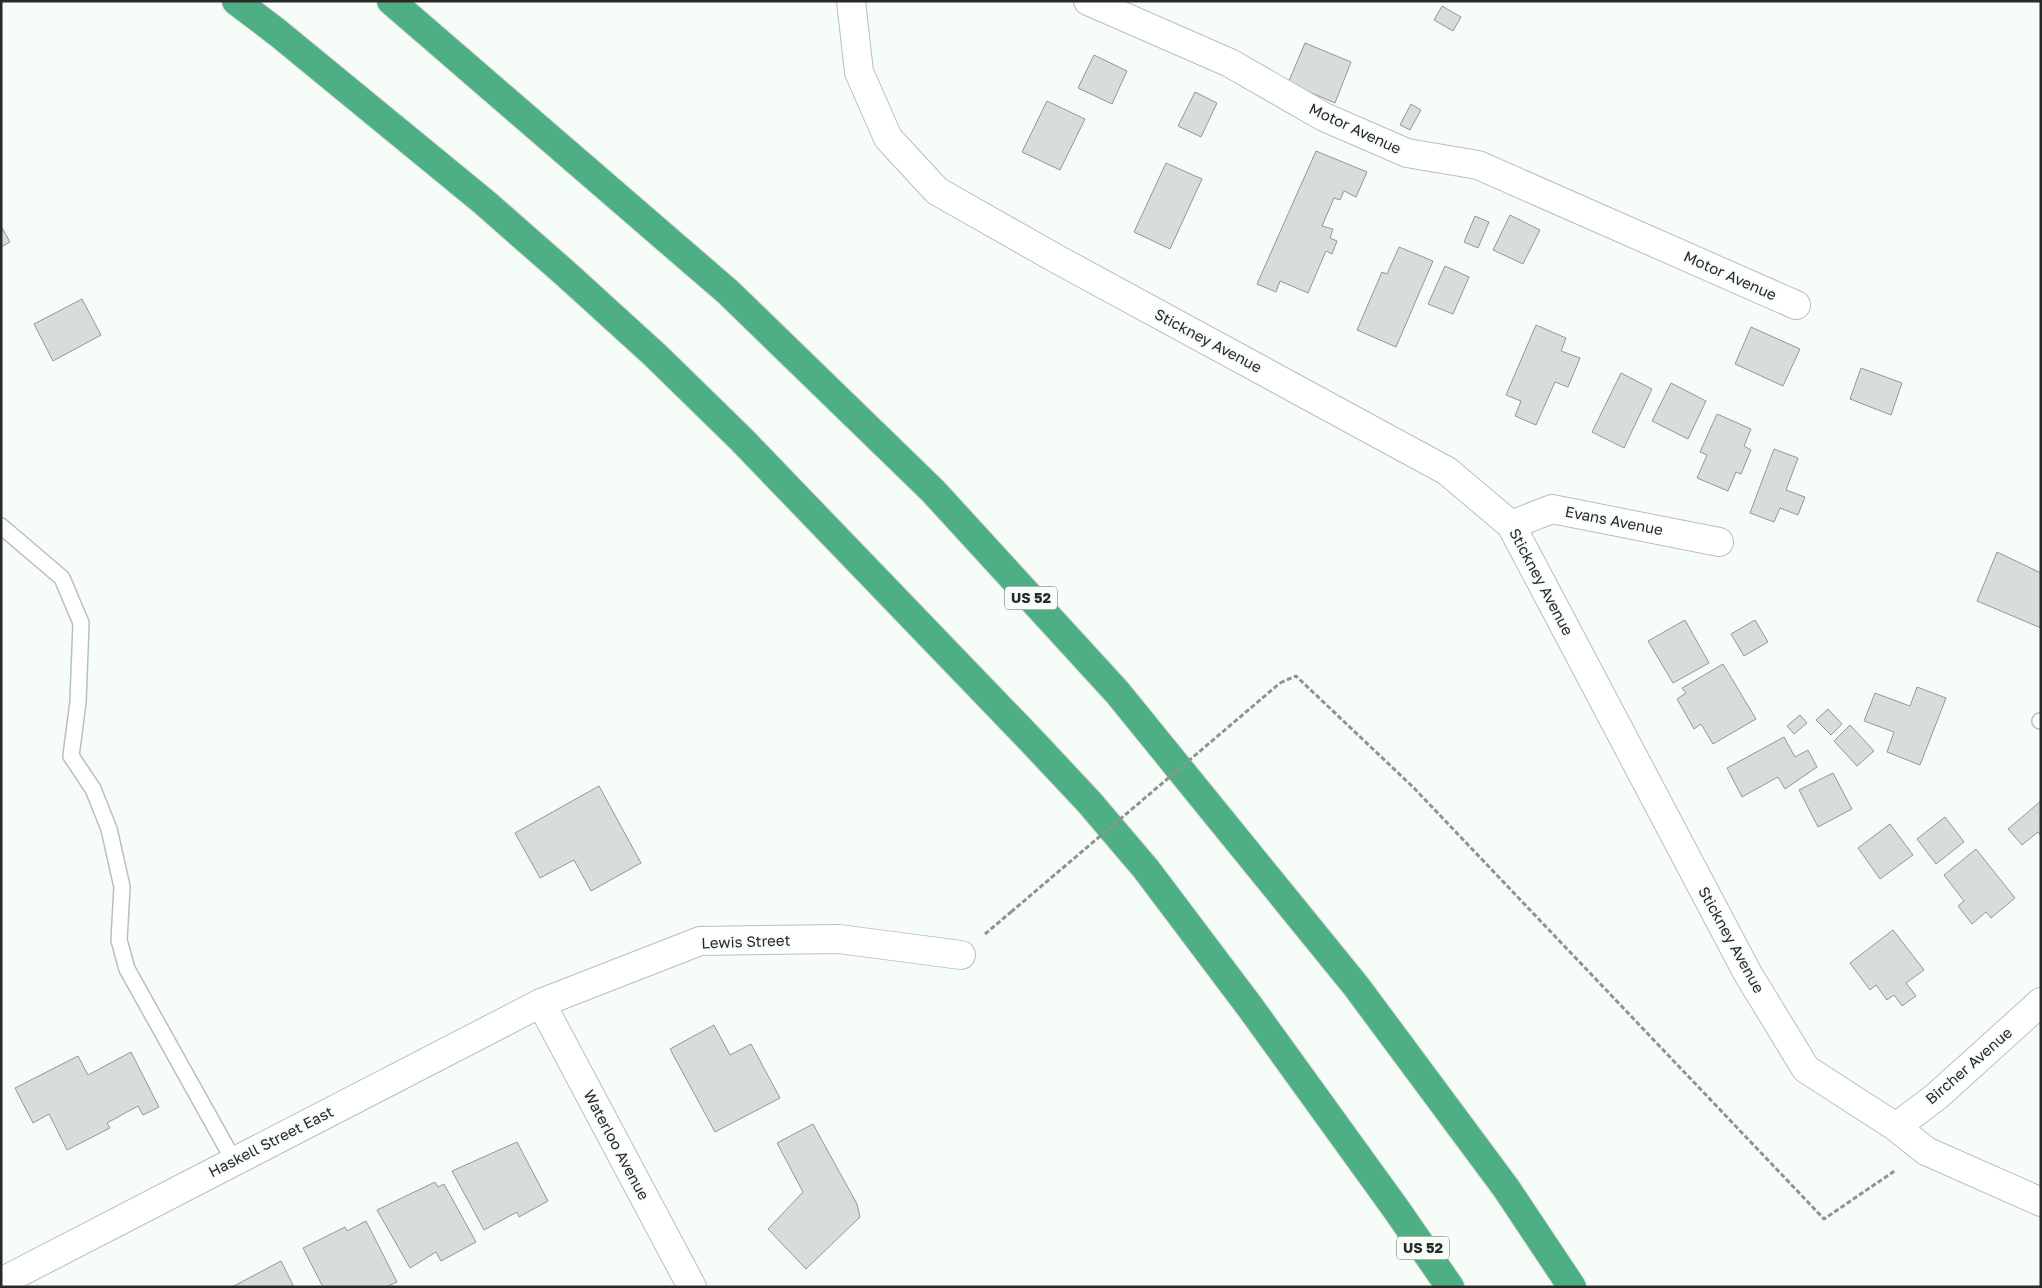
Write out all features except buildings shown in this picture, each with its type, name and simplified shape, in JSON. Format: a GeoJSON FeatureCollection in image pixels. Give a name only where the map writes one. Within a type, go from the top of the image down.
{"type":"FeatureCollection","features":[{"type":"Feature","properties":{"kind":"highway","name":"US 52"},"geometry":{"type":"LineString","coordinates":[[236,1],[278,33],[484,202],[655,355],[742,440],[1028,737],[1089,802],[1146,869],[1250,1007],[1450,1287]]}},
{"type":"Feature","properties":{"kind":"highway","name":"US 52"},"geometry":{"type":"LineString","coordinates":[[391,1],[728,292],[946,506],[1117,692],[1356,986],[1506,1188],[1572,1287]]}},
{"type":"Feature","properties":{"kind":"highway"},"geometry":{"type":"LineString","coordinates":[[1396,1209],[1433,1287]]}},
{"type":"Feature","properties":{"kind":"street","name":"Stickney Avenue"},"geometry":{"type":"LineString","coordinates":[[851,1],[859,72],[888,138],[937,191],[1055,258],[1447,470],[1511,525],[1748,974],[1806,1069],[1896,1127],[1926,1151],[2041,1202]]}},
{"type":"Feature","properties":{"kind":"street","name":"Motor Avenue"},"geometry":{"type":"LineString","coordinates":[[1088,1],[1230,63],[1324,117],[1407,153],[1478,165],[1796,305]]}},
{"type":"Feature","properties":{"kind":"street","name":"Evans Avenue"},"geometry":{"type":"LineString","coordinates":[[1511,525],[1552,509],[1719,542]]}},
{"type":"Feature","properties":{"kind":"street","name":"Lewis Street"},"geometry":{"type":"LineString","coordinates":[[541,1003],[700,941],[839,939],[961,955]]}},
{"type":"Feature","properties":{"kind":"street","name":"Bircher Avenue"},"geometry":{"type":"LineString","coordinates":[[1896,1127],[1937,1096],[2041,1002]]}},
{"type":"Feature","properties":{"kind":"street","name":"Haskell Street East"},"geometry":{"type":"LineString","coordinates":[[1,1282],[541,1003]]}},
{"type":"Feature","properties":{"kind":"street","name":"Waterloo Avenue"},"geometry":{"type":"LineString","coordinates":[[541,1003],[692,1287]]}},
{"type":"Feature","properties":{"kind":"lane"},"geometry":{"type":"LineString","coordinates":[[1,526],[62,578],[81,623],[78,702],[71,756],[93,790],[109,829],[122,886],[119,940],[127,969],[234,1162]]}},
{"type":"Feature","properties":{"kind":"path"},"geometry":{"type":"LineString","coordinates":[[1012,912],[1280,683],[1296,676],[1414,788],[1824,1219],[1926,1151]]}}]}
